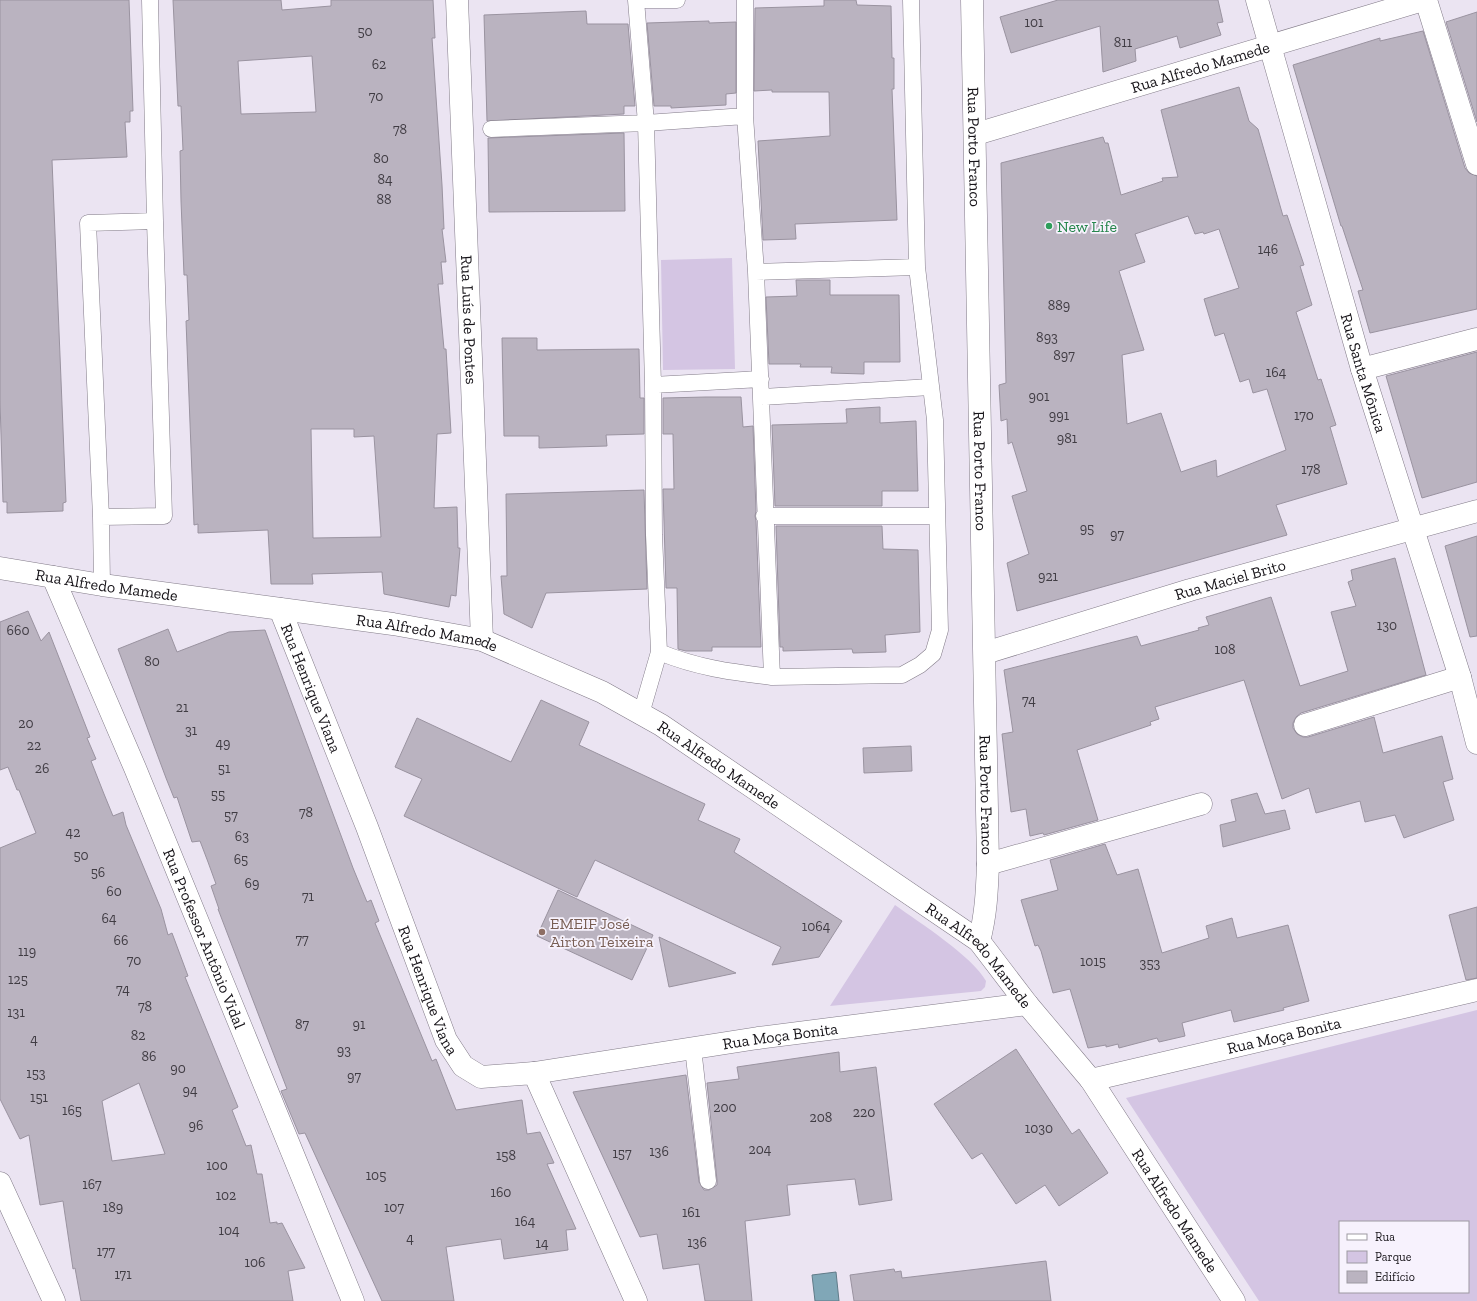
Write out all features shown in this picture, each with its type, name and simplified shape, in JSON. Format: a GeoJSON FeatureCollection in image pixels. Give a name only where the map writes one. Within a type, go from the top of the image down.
{"type":"FeatureCollection","features":[{"type":"Feature","properties":{"kind":"street","name":"Rua Luís de Pontes"},"geometry":{"type":"LineString","coordinates":[[457,0],[482,640]]}},
{"type":"Feature","properties":{"kind":"street","name":"Rua Porto Franco"},"geometry":{"type":"LineString","coordinates":[[972,0],[976,134],[988,864],[985,917],[979,941]]}},
{"type":"Feature","properties":{"kind":"street","name":"Rua Santa Mônica"},"geometry":{"type":"LineString","coordinates":[[1257,0],[1362,369],[1460,677],[1477,743]]}},
{"type":"Feature","properties":{"kind":"street","name":"Rua Alfredo Mamede"},"geometry":{"type":"LineString","coordinates":[[976,134],[1425,0]]}},
{"type":"Feature","properties":{"kind":"street"},"geometry":{"type":"LineString","coordinates":[[1425,0],[1477,164]]}},
{"type":"Feature","properties":{"kind":"street"},"geometry":{"type":"LineString","coordinates":[[1362,369],[1477,339]]}},
{"type":"Feature","properties":{"kind":"street","name":"Rua Maciel Brito"},"geometry":{"type":"LineString","coordinates":[[985,653],[1190,590],[1477,511]]}},
{"type":"Feature","properties":{"kind":"street","name":"Rua Alfredo Mamede"},"geometry":{"type":"LineString","coordinates":[[0,568],[102,585],[393,624],[482,640],[602,692],[641,714],[683,739],[979,941],[1027,1004],[1091,1080],[1234,1301]]}},
{"type":"Feature","properties":{"kind":"street","name":"Rua Professor Antônio Vidal"},"geometry":{"type":"LineString","coordinates":[[53,576],[136,768],[353,1301]]}},
{"type":"Feature","properties":{"kind":"street","name":"Rua Henrique Viana"},"geometry":{"type":"LineString","coordinates":[[280,609],[367,827],[446,1040],[463,1066],[481,1077],[534,1073]]}},
{"type":"Feature","properties":{"kind":"street"},"geometry":{"type":"LineString","coordinates":[[1305,725],[1460,677]]}},
{"type":"Feature","properties":{"kind":"street"},"geometry":{"type":"LineString","coordinates":[[988,864],[1201,804]]}},
{"type":"Feature","properties":{"kind":"street","name":"Rua Moça Bonita"},"geometry":{"type":"LineString","coordinates":[[1091,1080],[1477,990]]}},
{"type":"Feature","properties":{"kind":"street","name":"Rua Moça Bonita"},"geometry":{"type":"LineString","coordinates":[[534,1073],[758,1038],[1027,1004]]}},
{"type":"Feature","properties":{"kind":"street"},"geometry":{"type":"LineString","coordinates":[[534,1073],[636,1301]]}},
{"type":"Feature","properties":{"kind":"street"},"geometry":{"type":"LineString","coordinates":[[0,1183],[54,1301]]}},
{"type":"Feature","properties":{"kind":"lane"},"geometry":{"type":"LineString","coordinates":[[101,517],[164,516],[150,0]]}},
{"type":"Feature","properties":{"kind":"lane"},"geometry":{"type":"LineString","coordinates":[[636,0],[646,123],[653,384],[654,535],[659,652],[641,714]]}},
{"type":"Feature","properties":{"kind":"lane"},"geometry":{"type":"LineString","coordinates":[[639,0],[676,0]]}},
{"type":"Feature","properties":{"kind":"lane"},"geometry":{"type":"LineString","coordinates":[[745,0],[745,116],[756,272],[764,516],[772,678]]}},
{"type":"Feature","properties":{"kind":"lane"},"geometry":{"type":"LineString","coordinates":[[659,652],[687,663],[725,671],[772,678],[902,675],[920,666],[933,654],[940,630],[936,516],[935,420],[917,267],[911,0]]}},
{"type":"Feature","properties":{"kind":"lane"},"geometry":{"type":"LineString","coordinates":[[492,129],[646,123],[745,116]]}},
{"type":"Feature","properties":{"kind":"lane"},"geometry":{"type":"LineString","coordinates":[[102,585],[101,517],[88,223],[156,221]]}},
{"type":"Feature","properties":{"kind":"lane"},"geometry":{"type":"LineString","coordinates":[[756,272],[917,267]]}},
{"type":"Feature","properties":{"kind":"lane"},"geometry":{"type":"LineString","coordinates":[[653,384],[760,379]]}},
{"type":"Feature","properties":{"kind":"lane"},"geometry":{"type":"LineString","coordinates":[[761,397],[931,387]]}},
{"type":"Feature","properties":{"kind":"lane"},"geometry":{"type":"LineString","coordinates":[[764,516],[936,516]]}},
{"type":"Feature","properties":{"kind":"lane"},"geometry":{"type":"LineString","coordinates":[[693,1048],[708,1181]]}},
{"type":"Feature","properties":{"kind":"green space"},"geometry":{"type":"Polygon","coordinates":[[[732,258],[735,369],[663,370],[661,260],[732,258]]]}},
{"type":"Feature","properties":{"kind":"green space"},"geometry":{"type":"Polygon","coordinates":[[[895,905],[945,940],[969,961],[986,981],[985,987],[981,991],[830,1006],[895,905]]]}},
{"type":"Feature","properties":{"kind":"green space"},"geometry":{"type":"Polygon","coordinates":[[[1477,1010],[1477,1301],[1259,1301],[1126,1098],[1477,1010]]]}},
{"type":"Feature","properties":{"kind":"water"},"geometry":{"type":"Polygon","coordinates":[[[836,1272],[839,1301],[815,1301],[812,1275],[836,1272]]]}},
{"type":"Feature","properties":{"kind":"building"},"geometry":{"type":"Polygon","coordinates":[[[0,0],[129,0],[133,111],[130,111],[130,122],[125,122],[127,157],[52,160],[66,502],[63,503],[63,511],[7,513],[7,502],[3,502],[0,401],[0,0]]]}},
{"type":"Feature","properties":{"kind":"building"},"geometry":{"type":"Polygon","coordinates":[[[173,0],[281,0],[282,10],[331,6],[331,0],[433,0],[435,38],[432,38],[442,185],[444,229],[442,229],[446,262],[441,262],[443,284],[438,284],[444,349],[446,349],[451,433],[437,434],[434,508],[457,507],[458,548],[460,548],[456,596],[451,595],[449,607],[384,594],[382,572],[312,574],[313,584],[271,584],[268,530],[198,533],[198,524],[194,525],[186,321],[189,320],[187,275],[184,275],[181,201],[180,151],[183,150],[181,106],[178,106],[173,0]],[[312,56],[238,61],[241,114],[316,112],[312,56]],[[311,429],[313,538],[381,537],[374,436],[354,437],[354,429],[311,429]]]}},
{"type":"Feature","properties":{"kind":"building"},"geometry":{"type":"Polygon","coordinates":[[[824,0],[856,0],[857,5],[891,6],[892,58],[894,58],[894,89],[892,89],[897,220],[795,224],[796,239],[763,240],[758,141],[830,136],[829,92],[772,92],[772,90],[754,91],[755,8],[824,6],[824,0]]]}},
{"type":"Feature","properties":{"kind":"building"},"geometry":{"type":"Polygon","coordinates":[[[1058,0],[1218,0],[1223,22],[1217,23],[1221,35],[1180,48],[1177,36],[1135,49],[1136,61],[1103,72],[1100,26],[1011,53],[1000,17],[1058,0]]]}},
{"type":"Feature","properties":{"kind":"building"},"geometry":{"type":"Polygon","coordinates":[[[586,11],[587,24],[628,24],[635,106],[624,106],[624,114],[487,121],[484,15],[586,11]]]}},
{"type":"Feature","properties":{"kind":"building"},"geometry":{"type":"Polygon","coordinates":[[[1477,12],[1477,122],[1446,22],[1477,12]]]}},
{"type":"Feature","properties":{"kind":"building"},"geometry":{"type":"Polygon","coordinates":[[[709,21],[709,23],[736,22],[736,93],[726,94],[726,105],[671,108],[671,106],[654,106],[647,23],[709,21]]]}},
{"type":"Feature","properties":{"kind":"building"},"geometry":{"type":"Polygon","coordinates":[[[1423,31],[1465,168],[1469,173],[1477,176],[1477,309],[1370,333],[1358,291],[1363,290],[1341,226],[1293,65],[1380,38],[1380,41],[1423,31]]]}},
{"type":"Feature","properties":{"kind":"building"},"geometry":{"type":"Polygon","coordinates":[[[1239,87],[1249,121],[1258,129],[1283,216],[1287,215],[1304,265],[1300,266],[1312,305],[1296,312],[1318,380],[1321,379],[1336,425],[1330,427],[1347,484],[1276,505],[1287,535],[1017,611],[1007,563],[1029,554],[1012,496],[1027,491],[1012,442],[1008,444],[1007,419],[1001,421],[999,385],[1006,383],[1001,163],[1103,137],[1105,143],[1108,143],[1121,195],[1163,181],[1162,178],[1178,177],[1161,110],[1239,87]],[[1188,216],[1135,234],[1145,262],[1119,271],[1144,350],[1122,355],[1127,424],[1161,413],[1181,472],[1216,460],[1217,477],[1286,450],[1267,389],[1253,393],[1249,379],[1240,382],[1224,333],[1215,336],[1204,299],[1239,288],[1219,229],[1204,234],[1203,232],[1195,234],[1188,216]]]}},
{"type":"Feature","properties":{"kind":"building"},"geometry":{"type":"Polygon","coordinates":[[[624,133],[625,211],[489,212],[488,138],[624,133]]]}},
{"type":"Feature","properties":{"kind":"building"},"geometry":{"type":"Polygon","coordinates":[[[796,280],[830,280],[830,295],[899,295],[900,362],[864,362],[864,374],[831,373],[832,367],[800,367],[801,364],[769,364],[766,297],[797,296],[796,280]]]}},
{"type":"Feature","properties":{"kind":"building"},"geometry":{"type":"Polygon","coordinates":[[[502,338],[537,338],[537,350],[639,349],[640,398],[644,398],[644,434],[606,435],[607,446],[539,448],[539,436],[504,436],[502,338]]]}},
{"type":"Feature","properties":{"kind":"building"},"geometry":{"type":"Polygon","coordinates":[[[1477,352],[1477,482],[1422,498],[1386,376],[1477,352]]]}},
{"type":"Feature","properties":{"kind":"building"},"geometry":{"type":"Polygon","coordinates":[[[741,397],[743,427],[753,426],[755,516],[761,647],[712,647],[712,651],[686,651],[678,649],[677,588],[666,588],[663,489],[674,489],[673,434],[663,434],[663,398],[741,397]]]}},
{"type":"Feature","properties":{"kind":"building"},"geometry":{"type":"Polygon","coordinates":[[[880,407],[880,423],[916,421],[918,491],[882,491],[882,506],[775,506],[772,425],[847,423],[846,409],[880,407]]]}},
{"type":"Feature","properties":{"kind":"building"},"geometry":{"type":"Polygon","coordinates":[[[644,490],[647,589],[546,593],[532,628],[504,614],[501,576],[507,576],[506,494],[644,490]]]}},
{"type":"Feature","properties":{"kind":"building"},"geometry":{"type":"Polygon","coordinates":[[[776,526],[882,526],[883,549],[918,550],[920,632],[885,635],[886,652],[853,653],[852,649],[783,651],[783,647],[780,647],[776,526]]]}},
{"type":"Feature","properties":{"kind":"building"},"geometry":{"type":"Polygon","coordinates":[[[1477,536],[1477,636],[1470,637],[1445,546],[1477,536]]]}},
{"type":"Feature","properties":{"kind":"building"},"geometry":{"type":"Polygon","coordinates":[[[1395,558],[1426,675],[1301,713],[1296,717],[1293,723],[1293,728],[1297,734],[1303,737],[1308,737],[1374,717],[1383,753],[1442,736],[1453,779],[1443,782],[1454,820],[1404,838],[1395,815],[1365,822],[1360,801],[1316,813],[1309,788],[1282,799],[1244,680],[1155,707],[1159,719],[1150,722],[1151,725],[1077,750],[1098,820],[1044,835],[1043,833],[1030,836],[1026,809],[1011,812],[1002,734],[1013,732],[1004,670],[1137,636],[1141,646],[1199,630],[1198,628],[1209,625],[1206,617],[1271,597],[1300,686],[1348,671],[1331,612],[1356,606],[1348,582],[1353,580],[1351,570],[1395,558]]]}},
{"type":"Feature","properties":{"kind":"building"},"geometry":{"type":"Polygon","coordinates":[[[28,611],[41,641],[49,632],[90,737],[87,738],[96,759],[91,761],[104,794],[113,816],[123,812],[126,825],[161,909],[168,935],[172,933],[188,976],[185,977],[238,1107],[232,1110],[246,1146],[251,1145],[257,1174],[262,1174],[270,1223],[282,1223],[305,1268],[288,1271],[293,1301],[81,1301],[75,1268],[73,1269],[63,1201],[40,1205],[29,1135],[20,1139],[0,1099],[0,848],[36,833],[8,767],[0,770],[0,622],[28,611]],[[139,1083],[102,1101],[112,1161],[165,1154],[139,1083]]]}},
{"type":"Feature","properties":{"kind":"building"},"geometry":{"type":"Polygon","coordinates":[[[168,629],[177,652],[229,632],[265,630],[353,868],[367,902],[371,900],[379,921],[375,923],[432,1061],[436,1059],[456,1110],[522,1100],[527,1134],[540,1132],[554,1163],[547,1164],[576,1229],[566,1230],[568,1250],[504,1259],[501,1239],[446,1247],[454,1301],[382,1301],[305,1133],[299,1134],[281,1091],[287,1089],[218,909],[211,886],[216,884],[208,862],[200,841],[192,842],[177,797],[174,798],[166,778],[118,649],[168,629]]]}},
{"type":"Feature","properties":{"kind":"building"},"geometry":{"type":"Polygon","coordinates":[[[541,700],[589,722],[579,745],[705,804],[698,820],[740,839],[734,852],[842,921],[819,957],[772,965],[781,947],[595,860],[577,897],[404,816],[422,779],[395,767],[417,718],[511,762],[541,700]]]}},
{"type":"Feature","properties":{"kind":"building"},"geometry":{"type":"Polygon","coordinates":[[[911,746],[912,771],[864,773],[863,748],[911,746]]]}},
{"type":"Feature","properties":{"kind":"building"},"geometry":{"type":"Polygon","coordinates":[[[1257,793],[1265,814],[1285,810],[1290,829],[1223,847],[1220,825],[1236,821],[1231,800],[1257,793]]]}},
{"type":"Feature","properties":{"kind":"building"},"geometry":{"type":"Polygon","coordinates":[[[1105,844],[1117,875],[1138,869],[1162,953],[1209,938],[1206,926],[1232,918],[1237,938],[1288,925],[1309,1001],[1283,1008],[1284,1010],[1234,1022],[1231,1010],[1182,1023],[1185,1036],[1159,1042],[1157,1038],[1119,1048],[1118,1044],[1106,1047],[1106,1045],[1088,1048],[1070,989],[1053,993],[1041,951],[1038,945],[1035,946],[1021,900],[1058,890],[1050,860],[1105,844]]]}},
{"type":"Feature","properties":{"kind":"building"},"geometry":{"type":"Polygon","coordinates":[[[558,890],[653,935],[632,980],[537,936],[558,890]]]}},
{"type":"Feature","properties":{"kind":"building"},"geometry":{"type":"Polygon","coordinates":[[[1477,907],[1477,978],[1466,980],[1449,915],[1477,907]]]}},
{"type":"Feature","properties":{"kind":"building"},"geometry":{"type":"Polygon","coordinates":[[[659,937],[736,973],[669,987],[659,937]]]}},
{"type":"Feature","properties":{"kind":"building"},"geometry":{"type":"Polygon","coordinates":[[[1016,1049],[1072,1134],[1079,1129],[1108,1173],[1059,1206],[1045,1185],[1016,1204],[982,1153],[972,1159],[934,1104],[1016,1049]]]}},
{"type":"Feature","properties":{"kind":"building"},"geometry":{"type":"Polygon","coordinates":[[[839,1052],[840,1072],[876,1067],[892,1200],[859,1205],[855,1179],[787,1185],[790,1215],[745,1221],[752,1301],[705,1301],[699,1264],[663,1269],[657,1234],[640,1237],[573,1092],[686,1075],[699,1182],[704,1190],[709,1190],[717,1185],[717,1180],[707,1083],[739,1079],[737,1067],[839,1052]]]}},
{"type":"Feature","properties":{"kind":"building"},"geometry":{"type":"Polygon","coordinates":[[[1046,1261],[1051,1301],[854,1301],[850,1275],[894,1269],[895,1272],[901,1271],[902,1278],[1046,1261]]]}},
{"type":"Feature","properties":{"kind":"place","name":"New Life"},"geometry":{"type":"Point","coordinates":[1049,226]}},
{"type":"Feature","properties":{"kind":"place","name":"EMEIF José Airton Teixeira"},"geometry":{"type":"Point","coordinates":[542,932]}}]}
